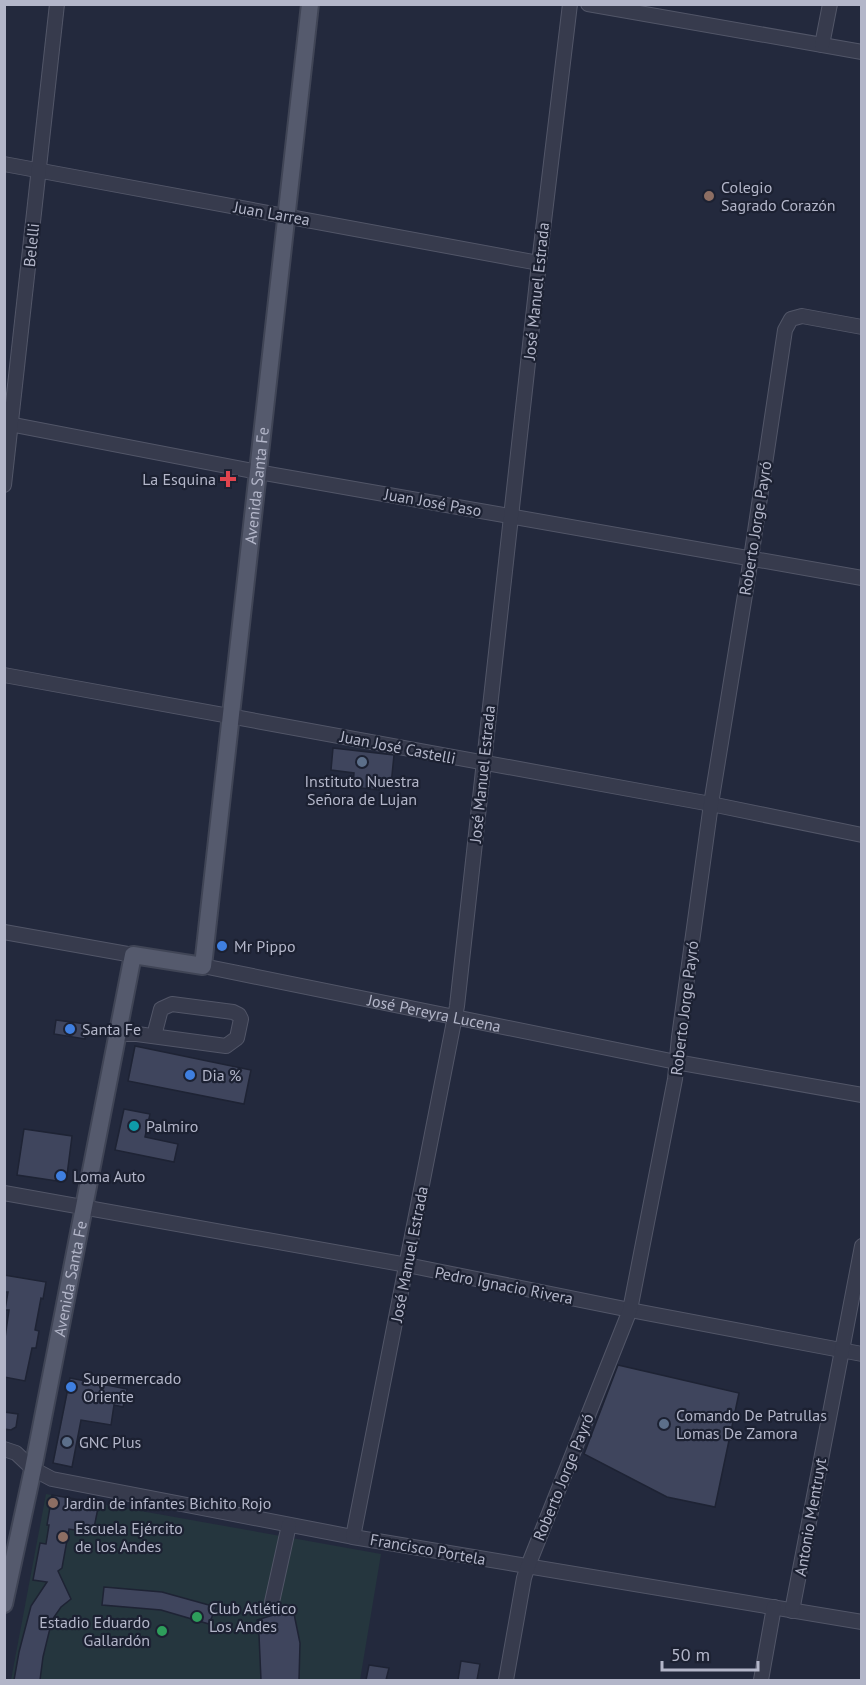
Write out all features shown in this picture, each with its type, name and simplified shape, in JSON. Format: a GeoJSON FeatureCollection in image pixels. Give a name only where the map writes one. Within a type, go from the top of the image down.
{"type":"FeatureCollection","features":[{"type":"Feature","properties":{"kind":"main road","name":"Avenida Santa Fe"},"geometry":{"type":"LineString","coordinates":[[203,966],[310,4]]}},
{"type":"Feature","properties":{"kind":"main road","name":"Avenida Santa Fe"},"geometry":{"type":"LineString","coordinates":[[4,1604],[33,1468],[132,955]]}},
{"type":"Feature","properties":{"kind":"main road","name":"José Pereyra Lucena"},"geometry":{"type":"LineString","coordinates":[[132,955],[203,966]]}},
{"type":"Feature","properties":{"kind":"street","name":"Belelli"},"geometry":{"type":"LineString","coordinates":[[4,486],[8,424],[57,4]]}},
{"type":"Feature","properties":{"kind":"street","name":"José Manuel Estrada"},"geometry":{"type":"LineString","coordinates":[[353,1537],[455,1017],[570,4]]}},
{"type":"Feature","properties":{"kind":"street"},"geometry":{"type":"LineString","coordinates":[[588,4],[861,52]]}},
{"type":"Feature","properties":{"kind":"street"},"geometry":{"type":"LineString","coordinates":[[822,45],[830,4]]}},
{"type":"Feature","properties":{"kind":"street","name":"Juan Larrea"},"geometry":{"type":"LineString","coordinates":[[4,164],[539,263]]}},
{"type":"Feature","properties":{"kind":"street","name":"Roberto Jorge Payró"},"geometry":{"type":"LineString","coordinates":[[506,1680],[528,1566],[630,1310],[675,1079],[711,804],[786,330],[791,319],[802,316],[861,327]]}},
{"type":"Feature","properties":{"kind":"street","name":"Juan José Paso"},"geometry":{"type":"LineString","coordinates":[[8,424],[258,472],[861,578]]}},
{"type":"Feature","properties":{"kind":"street","name":"Juan José Castelli"},"geometry":{"type":"LineString","coordinates":[[4,675],[711,804],[861,835]]}},
{"type":"Feature","properties":{"kind":"street","name":"José Pereyra Lucena"},"geometry":{"type":"LineString","coordinates":[[4,932],[132,955]]}},
{"type":"Feature","properties":{"kind":"street","name":"José Pereyra Lucena"},"geometry":{"type":"LineString","coordinates":[[203,966],[676,1062],[861,1095]]}},
{"type":"Feature","properties":{"kind":"street"},"geometry":{"type":"LineString","coordinates":[[117,1035],[154,1036],[226,1046],[237,1038],[241,1019],[239,1015],[232,1012],[172,1004],[161,1009],[154,1036]]}},
{"type":"Feature","properties":{"kind":"street","name":"Pedro Ignacio Rivera"},"geometry":{"type":"LineString","coordinates":[[4,1193],[407,1265],[861,1354]]}},
{"type":"Feature","properties":{"kind":"street","name":"Antonio Mentruyt"},"geometry":{"type":"LineString","coordinates":[[792,1611],[861,1246]]}},
{"type":"Feature","properties":{"kind":"street","name":"Francisco Portela"},"geometry":{"type":"LineString","coordinates":[[4,1449],[16,1453],[33,1468],[52,1479],[353,1537],[861,1622]]}},
{"type":"Feature","properties":{"kind":"street"},"geometry":{"type":"LineString","coordinates":[[272,1602],[289,1525]]}},
{"type":"Feature","properties":{"kind":"street"},"geometry":{"type":"LineString","coordinates":[[761,1680],[774,1607]]}},
{"type":"Feature","properties":{"kind":"shaded area","name":"Club Atlético Los Andes"},"geometry":{"type":"Polygon","coordinates":[[[46,1494],[381,1554],[360,1680],[11,1680],[46,1494]]]}},
{"type":"Feature","properties":{"kind":"building","name":"Instituto Nuestra Señora de Lujan"},"geometry":{"type":"Polygon","coordinates":[[[333,748],[394,755],[391,785],[380,783],[379,790],[353,787],[354,773],[331,770],[333,748]]]}},
{"type":"Feature","properties":{"kind":"building","name":"Santa Fe"},"geometry":{"type":"Polygon","coordinates":[[[56,1020],[86,1024],[85,1039],[54,1034],[56,1020]]]}},
{"type":"Feature","properties":{"kind":"building","name":"Dia %"},"geometry":{"type":"Polygon","coordinates":[[[135,1046],[251,1070],[244,1104],[128,1081],[135,1046]]]}},
{"type":"Feature","properties":{"kind":"building","name":"Palmiro"},"geometry":{"type":"Polygon","coordinates":[[[124,1109],[150,1114],[145,1137],[178,1144],[174,1162],[115,1150],[124,1109]]]}},
{"type":"Feature","properties":{"kind":"building"},"geometry":{"type":"Polygon","coordinates":[[[24,1129],[72,1136],[67,1175],[57,1181],[17,1175],[24,1129]]]}},
{"type":"Feature","properties":{"kind":"building"},"geometry":{"type":"Polygon","coordinates":[[[4,1275],[46,1282],[35,1330],[39,1331],[36,1348],[32,1348],[25,1381],[4,1377],[4,1345],[9,1310],[5,1310],[8,1292],[4,1292],[4,1275]]]}},
{"type":"Feature","properties":{"kind":"building","name":"Comando De Patrullas Lomas De Zamora"},"geometry":{"type":"Polygon","coordinates":[[[618,1365],[739,1393],[715,1507],[667,1497],[584,1454],[618,1365]]]}},
{"type":"Feature","properties":{"kind":"building"},"geometry":{"type":"Polygon","coordinates":[[[70,1378],[127,1389],[123,1407],[114,1405],[111,1425],[81,1420],[72,1467],[53,1463],[70,1378]]]}},
{"type":"Feature","properties":{"kind":"building"},"geometry":{"type":"Polygon","coordinates":[[[4,1412],[18,1414],[16,1427],[11,1430],[4,1429],[4,1412]]]}},
{"type":"Feature","properties":{"kind":"building"},"geometry":{"type":"Polygon","coordinates":[[[52,1495],[99,1503],[93,1533],[69,1529],[62,1568],[58,1571],[71,1599],[61,1607],[52,1620],[40,1680],[14,1680],[31,1606],[47,1582],[33,1580],[40,1543],[46,1544],[52,1495]]]}},
{"type":"Feature","properties":{"kind":"building"},"geometry":{"type":"Polygon","coordinates":[[[104,1587],[162,1592],[216,1607],[209,1624],[161,1610],[102,1605],[104,1587]]]}},
{"type":"Feature","properties":{"kind":"building"},"geometry":{"type":"Polygon","coordinates":[[[293,1609],[300,1643],[299,1680],[261,1680],[257,1620],[293,1609]]]}},
{"type":"Feature","properties":{"kind":"building"},"geometry":{"type":"Polygon","coordinates":[[[461,1661],[480,1664],[477,1680],[458,1680],[461,1661]]]}},
{"type":"Feature","properties":{"kind":"building"},"geometry":{"type":"Polygon","coordinates":[[[369,1665],[389,1668],[386,1680],[366,1680],[369,1665]]]}},
{"type":"Feature","properties":{"kind":"place","name":"Colegio Sagrado Corazón"},"geometry":{"type":"Point","coordinates":[709,196]}},
{"type":"Feature","properties":{"kind":"place","name":"La Esquina"},"geometry":{"type":"Point","coordinates":[228,479]}},
{"type":"Feature","properties":{"kind":"place","name":"Instituto Nuestra Señora de Lujan"},"geometry":{"type":"Point","coordinates":[362,762]}},
{"type":"Feature","properties":{"kind":"place","name":"Mr Pippo"},"geometry":{"type":"Point","coordinates":[222,946]}},
{"type":"Feature","properties":{"kind":"place","name":"Santa Fe"},"geometry":{"type":"Point","coordinates":[70,1029]}},
{"type":"Feature","properties":{"kind":"place","name":"Dia %"},"geometry":{"type":"Point","coordinates":[190,1075]}},
{"type":"Feature","properties":{"kind":"place","name":"Palmiro"},"geometry":{"type":"Point","coordinates":[134,1126]}},
{"type":"Feature","properties":{"kind":"place","name":"Loma Auto"},"geometry":{"type":"Point","coordinates":[61,1176]}},
{"type":"Feature","properties":{"kind":"place","name":"Supermercado Oriente"},"geometry":{"type":"Point","coordinates":[71,1387]}},
{"type":"Feature","properties":{"kind":"place","name":"Comando De Patrullas Lomas De Zamora"},"geometry":{"type":"Point","coordinates":[664,1424]}},
{"type":"Feature","properties":{"kind":"place","name":"GNC Plus"},"geometry":{"type":"Point","coordinates":[67,1442]}},
{"type":"Feature","properties":{"kind":"place","name":"Jardin de infantes Bichito Rojo"},"geometry":{"type":"Point","coordinates":[53,1503]}},
{"type":"Feature","properties":{"kind":"place","name":"Escuela Ejército de los Andes"},"geometry":{"type":"Point","coordinates":[63,1537]}},
{"type":"Feature","properties":{"kind":"place","name":"Club Atlético Los Andes"},"geometry":{"type":"Point","coordinates":[197,1617]}},
{"type":"Feature","properties":{"kind":"place","name":"Estadio Eduardo Gallardón"},"geometry":{"type":"Point","coordinates":[162,1631]}}]}
